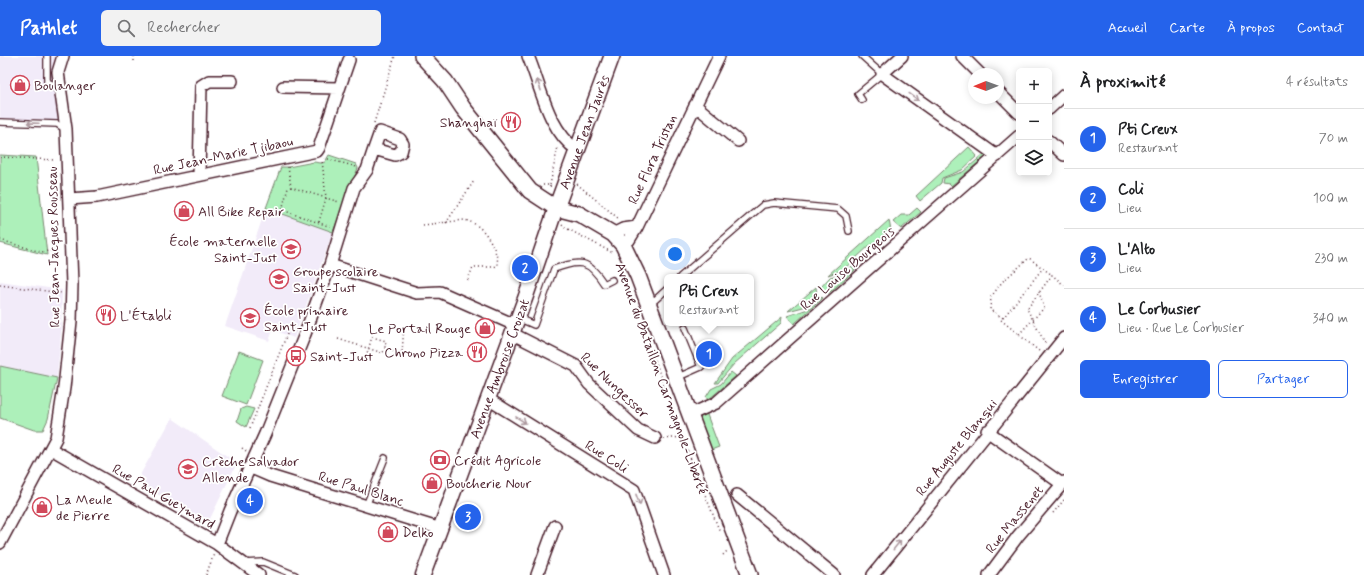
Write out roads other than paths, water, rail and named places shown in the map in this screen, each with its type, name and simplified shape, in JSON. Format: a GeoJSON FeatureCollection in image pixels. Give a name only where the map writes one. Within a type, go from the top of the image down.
{"type":"FeatureCollection","features":[{"type":"Feature","properties":{"kind":"main road"},"geometry":{"type":"LineString","coordinates":[[422,56],[445,81],[463,108],[530,191],[556,208]]}},
{"type":"Feature","properties":{"kind":"main road","name":"Avenue Jean Jaurès"},"geometry":{"type":"LineString","coordinates":[[556,208],[612,56]]}},
{"type":"Feature","properties":{"kind":"main road","name":"Avenue du Bataillon Carmagnole-Liberté"},"geometry":{"type":"LineString","coordinates":[[556,208],[579,214],[613,234],[648,302],[750,575]]}},
{"type":"Feature","properties":{"kind":"street","name":"Rue Jean-Jacques Rousseau"},"geometry":{"type":"LineString","coordinates":[[0,543],[56,438],[64,388],[71,321],[72,269],[66,129],[58,72],[63,56]]}},
{"type":"Feature","properties":{"kind":"street"},"geometry":{"type":"LineString","coordinates":[[528,56],[547,116],[561,135],[577,150]]}},
{"type":"Feature","properties":{"kind":"street","name":"Rue Flora Tristan"},"geometry":{"type":"LineString","coordinates":[[620,250],[629,240],[637,227],[719,56]]}},
{"type":"Feature","properties":{"kind":"street"},"geometry":{"type":"LineString","coordinates":[[902,56],[882,74],[997,156]]}},
{"type":"Feature","properties":{"kind":"street"},"geometry":{"type":"LineString","coordinates":[[962,56],[974,68]]}},
{"type":"Feature","properties":{"kind":"street","name":"Rue Jean-Marie Tjibaou"},"geometry":{"type":"LineString","coordinates":[[69,198],[97,197],[317,151],[349,60]]}},
{"type":"Feature","properties":{"kind":"street"},"geometry":{"type":"LineString","coordinates":[[199,175],[201,86],[209,81],[232,81]]}},
{"type":"Feature","properties":{"kind":"street"},"geometry":{"type":"LineString","coordinates":[[283,87],[339,88]]}},
{"type":"Feature","properties":{"kind":"street"},"geometry":{"type":"LineString","coordinates":[[1052,106],[1064,95]]}},
{"type":"Feature","properties":{"kind":"street"},"geometry":{"type":"LineString","coordinates":[[1004,98],[1016,110]]}},
{"type":"Feature","properties":{"kind":"street","name":"Rue Flora Tristan"},"geometry":{"type":"LineString","coordinates":[[695,105],[738,141]]}},
{"type":"Feature","properties":{"kind":"street","name":"Rue Louise Bourgeois"},"geometry":{"type":"LineString","coordinates":[[689,415],[716,403],[1016,139]]}},
{"type":"Feature","properties":{"kind":"street"},"geometry":{"type":"LineString","coordinates":[[1052,144],[1064,155]]}},
{"type":"Feature","properties":{"kind":"street"},"geometry":{"type":"LineString","coordinates":[[218,544],[249,467],[265,434],[305,334],[330,265],[354,188],[367,170],[374,149]]}},
{"type":"Feature","properties":{"kind":"street","name":"Avenue Ambroise Croizat"},"geometry":{"type":"LineString","coordinates":[[424,575],[556,208]]}},
{"type":"Feature","properties":{"kind":"street","name":"Rue Flora Tristan"},"geometry":{"type":"LineString","coordinates":[[613,234],[623,229],[637,227]]}},
{"type":"Feature","properties":{"kind":"street","name":"Rue Nungesser"},"geometry":{"type":"LineString","coordinates":[[330,265],[417,293],[440,292],[515,325],[576,366],[589,384],[638,430],[655,438]]}},
{"type":"Feature","properties":{"kind":"street","name":"Rue Auguste Blanqui"},"geometry":{"type":"LineString","coordinates":[[873,575],[987,431],[1043,355],[1064,338]]}},
{"type":"Feature","properties":{"kind":"street","name":"Rue Coli"},"geometry":{"type":"LineString","coordinates":[[488,399],[634,490],[664,575]]}},
{"type":"Feature","properties":{"kind":"street"},"geometry":{"type":"LineString","coordinates":[[987,431],[1063,484]]}},
{"type":"Feature","properties":{"kind":"street","name":"Rue Paul Gueymard"},"geometry":{"type":"LineString","coordinates":[[51,449],[218,544],[259,575]]}},
{"type":"Feature","properties":{"kind":"street","name":"Rue Paul Blanc"},"geometry":{"type":"LineString","coordinates":[[249,467],[270,476],[441,530]]}},
{"type":"Feature","properties":{"kind":"street","name":"Rue Massenet"},"geometry":{"type":"LineString","coordinates":[[989,575],[1018,536],[1063,484]]}},
{"type":"Feature","properties":{"kind":"street"},"geometry":{"type":"LineString","coordinates":[[737,495],[834,575]]}},
{"type":"Feature","properties":{"kind":"street"},"geometry":{"type":"LineString","coordinates":[[537,575],[555,526]]}},
{"type":"Feature","properties":{"kind":"lane"},"geometry":{"type":"LineString","coordinates":[[46,56],[47,82],[55,86],[59,84]]}},
{"type":"Feature","properties":{"kind":"lane"},"geometry":{"type":"LineString","coordinates":[[862,56],[882,74],[858,94],[862,100]]}},
{"type":"Feature","properties":{"kind":"lane"},"geometry":{"type":"LineString","coordinates":[[0,122],[57,124],[66,129]]}},
{"type":"Feature","properties":{"kind":"lane"},"geometry":{"type":"LineString","coordinates":[[683,274],[752,213],[768,203],[838,209],[846,216],[849,231]]}},
{"type":"Feature","properties":{"kind":"lane"},"geometry":{"type":"LineString","coordinates":[[515,325],[534,325],[554,269],[567,264],[584,262],[595,270],[604,284],[612,280]]}},
{"type":"Feature","properties":{"kind":"lane"},"geometry":{"type":"LineString","coordinates":[[648,302],[655,300],[664,292]]}},
{"type":"Feature","properties":{"kind":"lane"},"geometry":{"type":"LineString","coordinates":[[676,378],[701,367],[685,328]]}},
{"type":"Feature","properties":{"kind":"lane"},"geometry":{"type":"LineString","coordinates":[[366,506],[385,458]]}},
{"type":"Feature","properties":{"kind":"lane"},"geometry":{"type":"LineString","coordinates":[[243,564],[263,562],[295,575]]}},
{"type":"Feature","properties":{"kind":"place","name":"Boulanger"},"geometry":{"type":"Point","coordinates":[20,85]}},
{"type":"Feature","properties":{"kind":"place","name":"Shanghaï"},"geometry":{"type":"Point","coordinates":[511,122]}},
{"type":"Feature","properties":{"kind":"place","name":"All Bike Repair"},"geometry":{"type":"Point","coordinates":[184,211]}},
{"type":"Feature","properties":{"kind":"place","name":"École maternelle Saint-Just"},"geometry":{"type":"Point","coordinates":[291,249]}},
{"type":"Feature","properties":{"kind":"place","name":"Coli"},"geometry":{"type":"Point","coordinates":[525,268]}},
{"type":"Feature","properties":{"kind":"place","name":"Groupe scolaire Saint-Just"},"geometry":{"type":"Point","coordinates":[279,279]}},
{"type":"Feature","properties":{"kind":"place","name":"L'Établi"},"geometry":{"type":"Point","coordinates":[106,315]}},
{"type":"Feature","properties":{"kind":"place","name":"École primaire Saint-Just"},"geometry":{"type":"Point","coordinates":[250,318]}},
{"type":"Feature","properties":{"kind":"place","name":"Le Portail Rouge"},"geometry":{"type":"Point","coordinates":[485,328]}},
{"type":"Feature","properties":{"kind":"place","name":"Chrono Pizza"},"geometry":{"type":"Point","coordinates":[477,352]}},
{"type":"Feature","properties":{"kind":"place","name":"Pti Creux"},"geometry":{"type":"Point","coordinates":[709,354]}},
{"type":"Feature","properties":{"kind":"place","name":"Saint-Just"},"geometry":{"type":"Point","coordinates":[296,356]}},
{"type":"Feature","properties":{"kind":"place","name":"Crédit Agricole"},"geometry":{"type":"Point","coordinates":[440,460]}},
{"type":"Feature","properties":{"kind":"place","name":"Crèche Salvador Allende"},"geometry":{"type":"Point","coordinates":[188,469]}},
{"type":"Feature","properties":{"kind":"place","name":"Boucherie Nour"},"geometry":{"type":"Point","coordinates":[432,483]}},
{"type":"Feature","properties":{"kind":"place","name":"Le Corbusier"},"geometry":{"type":"Point","coordinates":[250,501]}},
{"type":"Feature","properties":{"kind":"place","name":"La Meule de Pierre"},"geometry":{"type":"Point","coordinates":[42,507]}},
{"type":"Feature","properties":{"kind":"place","name":"L'Alto"},"geometry":{"type":"Point","coordinates":[468,517]}},
{"type":"Feature","properties":{"kind":"place","name":"Delko"},"geometry":{"type":"Point","coordinates":[388,532]}}]}
